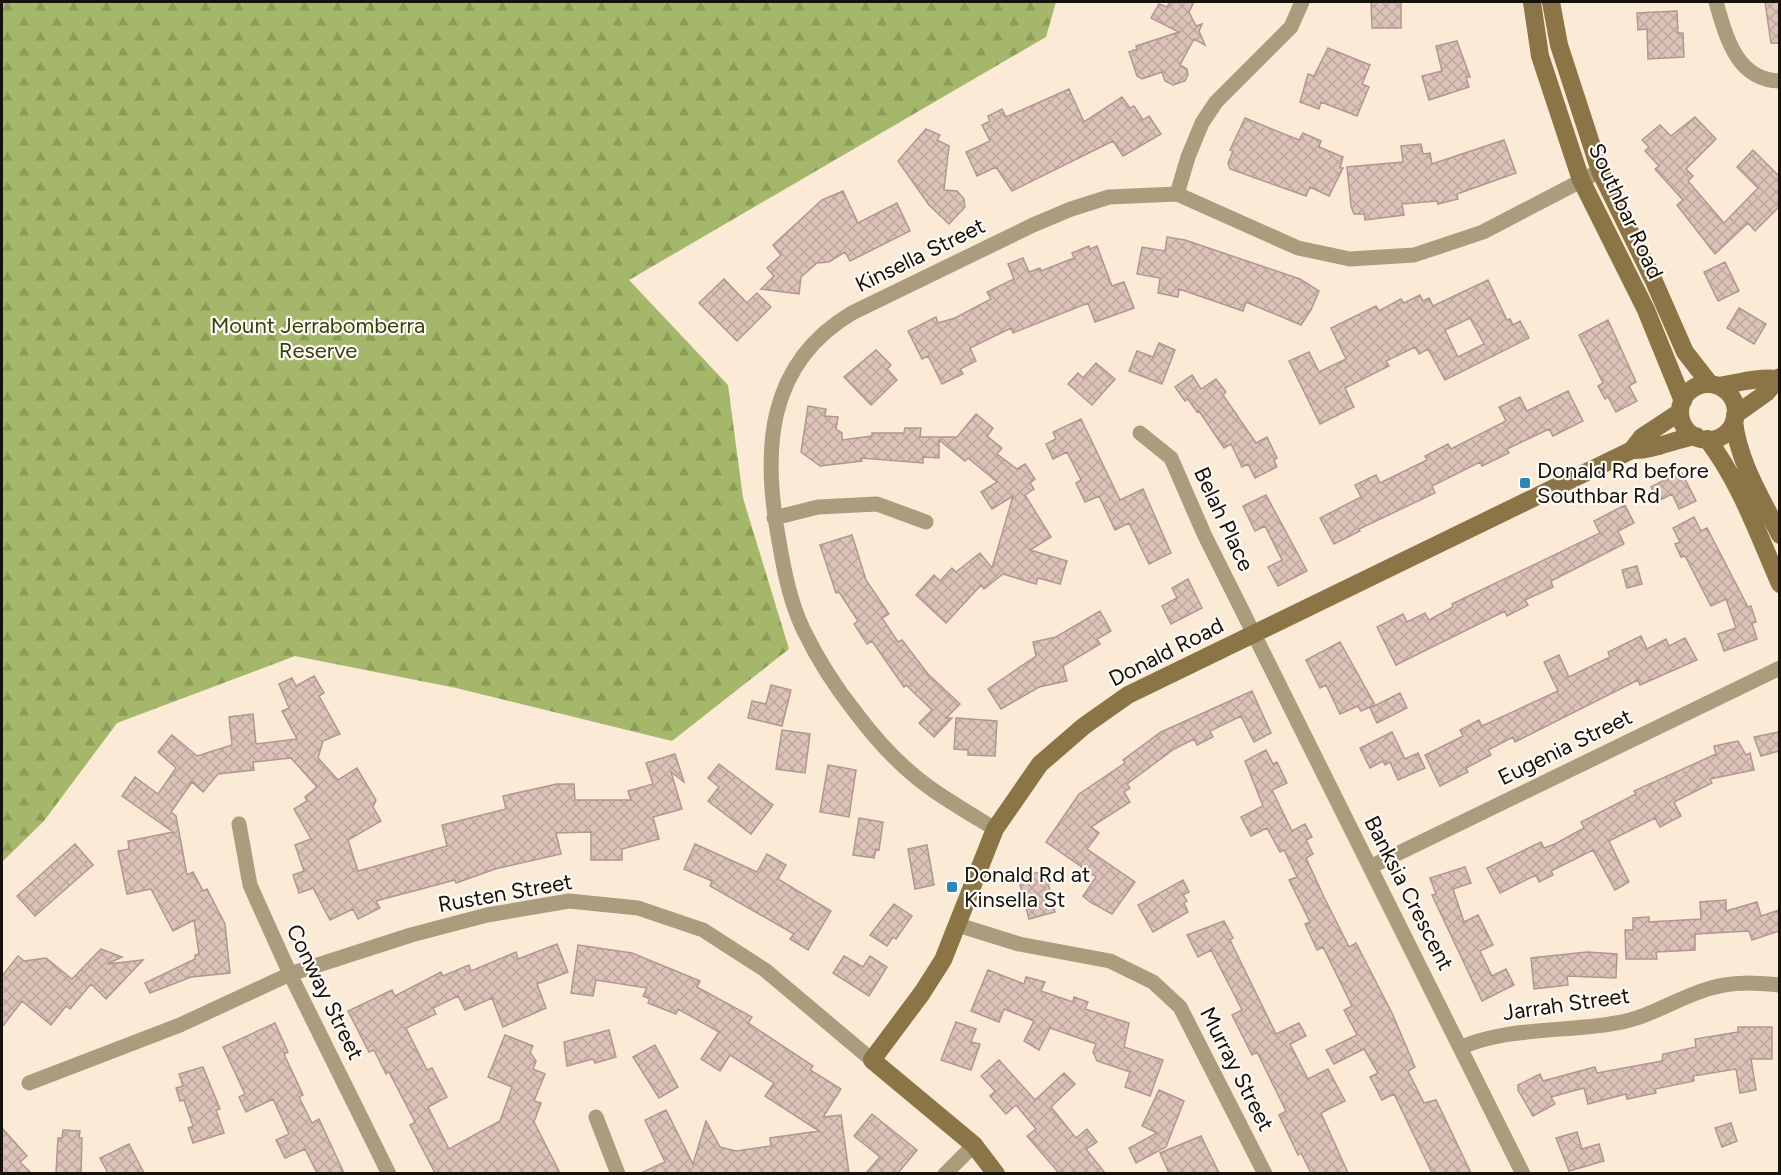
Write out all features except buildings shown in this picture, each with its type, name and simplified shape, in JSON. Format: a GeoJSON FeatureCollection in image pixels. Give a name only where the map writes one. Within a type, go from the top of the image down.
{"type":"FeatureCollection","features":[{"type":"Feature","properties":{"kind":"street"},"geometry":{"type":"LineString","coordinates":[[1177,194],[1188,157],[1202,123],[1216,102],[1291,27],[1302,2]]}},
{"type":"Feature","properties":{"kind":"street","name":"Southbar Road"},"geometry":{"type":"LineString","coordinates":[[1532,2],[1539,56],[1581,180],[1646,310],[1682,407]]}},
{"type":"Feature","properties":{"kind":"street","name":"Southbar Road"},"geometry":{"type":"LineString","coordinates":[[1551,2],[1559,45],[1599,171],[1653,279],[1685,352],[1714,385]]}},
{"type":"Feature","properties":{"kind":"street"},"geometry":{"type":"LineString","coordinates":[[1716,2],[1728,41],[1745,68],[1765,80],[1779,81]]}},
{"type":"Feature","properties":{"kind":"street","name":"Kinsella Street"},"geometry":{"type":"LineString","coordinates":[[995,829],[923,782],[880,742],[834,684],[802,628],[785,578],[769,476],[771,433],[782,391],[798,360],[830,326],[852,313],[1071,209],[1109,197],[1177,194],[1298,248],[1350,259],[1414,255],[1483,232],[1599,171]]}},
{"type":"Feature","properties":{"kind":"street"},"geometry":{"type":"LineString","coordinates":[[1778,378],[1760,377],[1747,382],[1694,388],[1682,407],[1687,429],[1701,438],[1727,467],[1779,584]]}},
{"type":"Feature","properties":{"kind":"street"},"geometry":{"type":"LineString","coordinates":[[1701,438],[1723,435],[1735,418],[1766,393],[1778,378]]}},
{"type":"Feature","properties":{"kind":"street"},"geometry":{"type":"LineString","coordinates":[[1714,385],[1732,398],[1736,439],[1779,535]]}},
{"type":"Feature","properties":{"kind":"street","name":"Donald Road"},"geometry":{"type":"LineString","coordinates":[[872,1060],[943,960],[995,829],[1040,764],[1084,726],[1128,695],[1632,450],[1642,438],[1682,407]]}},
{"type":"Feature","properties":{"kind":"street","name":"Belah Place"},"geometry":{"type":"LineString","coordinates":[[1140,433],[1171,458],[1204,534],[1254,634]]}},
{"type":"Feature","properties":{"kind":"street","name":"Donald Road"},"geometry":{"type":"LineString","coordinates":[[1632,450],[1647,450],[1678,439],[1701,438]]}},
{"type":"Feature","properties":{"kind":"street"},"geometry":{"type":"LineString","coordinates":[[774,518],[818,507],[877,504],[926,522]]}},
{"type":"Feature","properties":{"kind":"street","name":"Banksia Crescent"},"geometry":{"type":"LineString","coordinates":[[1254,634],[1523,1173]]}},
{"type":"Feature","properties":{"kind":"street","name":"Eugenia Street"},"geometry":{"type":"LineString","coordinates":[[1370,867],[1779,668]]}},
{"type":"Feature","properties":{"kind":"street","name":"Conway Street"},"geometry":{"type":"LineString","coordinates":[[239,824],[250,885],[290,974],[389,1173]]}},
{"type":"Feature","properties":{"kind":"street","name":"Rusten Street"},"geometry":{"type":"LineString","coordinates":[[29,1083],[180,1025],[290,974],[411,935],[487,915],[569,901],[638,908],[703,930],[765,970],[974,1145],[996,1173]]}},
{"type":"Feature","properties":{"kind":"street","name":"Murray Street"},"geometry":{"type":"LineString","coordinates":[[958,925],[1019,944],[1110,961],[1153,982],[1180,1006],[1265,1173]]}},
{"type":"Feature","properties":{"kind":"street","name":"Jarrah Street"},"geometry":{"type":"LineString","coordinates":[[1462,1047],[1490,1037],[1632,1020],[1700,991],[1721,985],[1779,985]]}},
{"type":"Feature","properties":{"kind":"street"},"geometry":{"type":"LineString","coordinates":[[596,1117],[618,1173]]}},
{"type":"Feature","properties":{"kind":"street"},"geometry":{"type":"LineString","coordinates":[[945,1173],[974,1145]]}},
{"type":"Feature","properties":{"kind":"green space","name":"Mount Jerrabomberra Reserve"},"geometry":{"type":"Polygon","coordinates":[[[2,2],[1056,2],[1046,37],[629,280],[728,385],[743,498],[789,649],[672,741],[456,688],[295,656],[117,723],[44,821],[2,862],[2,2]]]}},
{"type":"Feature","properties":{"kind":"place","name":"Donald Rd before Southbar Rd"},"geometry":{"type":"Point","coordinates":[1525,483]}},
{"type":"Feature","properties":{"kind":"place","name":"Donald Rd at Kinsella St"},"geometry":{"type":"Point","coordinates":[952,887]}}]}
